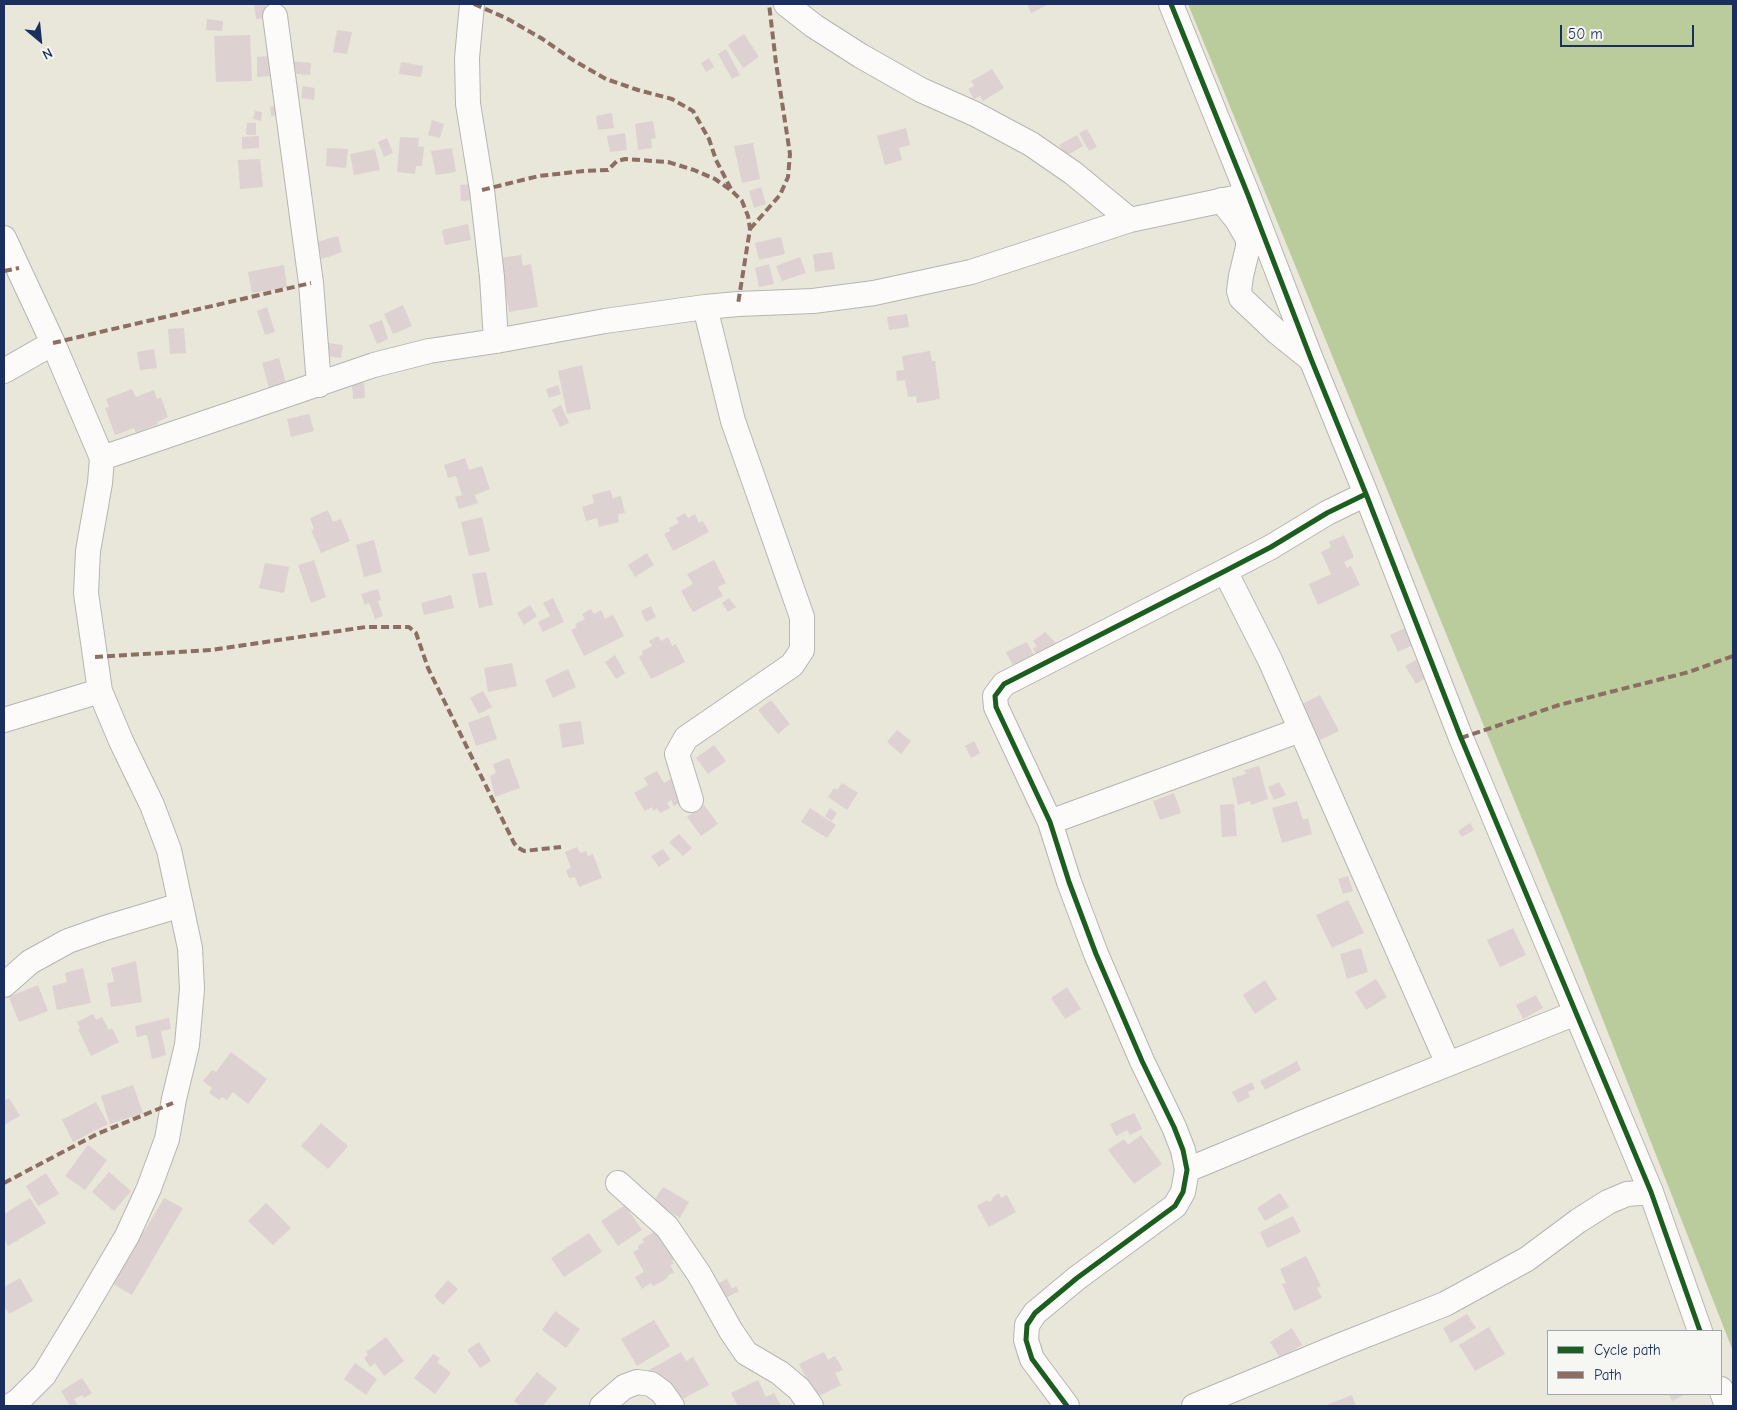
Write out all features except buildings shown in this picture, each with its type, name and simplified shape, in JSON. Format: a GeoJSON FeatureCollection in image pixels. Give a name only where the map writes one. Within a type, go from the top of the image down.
{"type":"FeatureCollection","features":[{"type":"Feature","properties":{"kind":"street"},"geometry":{"type":"LineString","coordinates":[[472,4],[467,58],[468,104],[482,190],[492,277],[496,341]]}},
{"type":"Feature","properties":{"kind":"street"},"geometry":{"type":"LineString","coordinates":[[786,4],[814,26],[861,56],[921,90],[974,114],[1031,144],[1073,173],[1130,220]]}},
{"type":"Feature","properties":{"kind":"street"},"geometry":{"type":"LineString","coordinates":[[1171,4],[1461,738],[1650,1192],[1700,1330]]}},
{"type":"Feature","properties":{"kind":"street"},"geometry":{"type":"LineString","coordinates":[[276,16],[311,283],[319,385]]}},
{"type":"Feature","properties":{"kind":"street"},"geometry":{"type":"LineString","coordinates":[[102,458],[374,365],[410,356],[605,321],[706,307],[813,301],[911,286],[971,272],[1130,220],[1248,195]]}},
{"type":"Feature","properties":{"kind":"street"},"geometry":{"type":"LineString","coordinates":[[1221,200],[1237,220],[1248,239],[1248,247],[1240,276],[1239,292],[1242,298],[1278,334],[1311,359]]}},
{"type":"Feature","properties":{"kind":"street"},"geometry":{"type":"LineString","coordinates":[[4,238],[53,343],[102,458],[100,483],[88,551],[86,593],[100,691],[152,805],[169,850],[190,948],[192,989],[186,1045],[167,1139],[149,1188],[126,1236],[84,1311],[44,1375],[18,1401],[10,1406]]}},
{"type":"Feature","properties":{"kind":"street"},"geometry":{"type":"LineString","coordinates":[[691,800],[677,754],[686,738],[792,665],[802,650],[802,617],[733,421],[706,307]]}},
{"type":"Feature","properties":{"kind":"street"},"geometry":{"type":"LineString","coordinates":[[4,371],[53,343]]}},
{"type":"Feature","properties":{"kind":"street"},"geometry":{"type":"LineString","coordinates":[[1067,1406],[1032,1360],[1026,1340],[1026,1325],[1035,1313],[1077,1278],[1175,1206],[1183,1192],[1188,1170],[1174,1127],[1142,1061],[1096,954],[1069,882],[1050,822],[996,707],[995,696],[1004,684],[1271,547],[1327,513],[1366,494]]}},
{"type":"Feature","properties":{"kind":"street"},"geometry":{"type":"LineString","coordinates":[[1225,571],[1270,660],[1448,1064]]}},
{"type":"Feature","properties":{"kind":"street"},"geometry":{"type":"LineString","coordinates":[[4,720],[100,691]]}},
{"type":"Feature","properties":{"kind":"street"},"geometry":{"type":"LineString","coordinates":[[1050,822],[1300,730]]}},
{"type":"Feature","properties":{"kind":"street"},"geometry":{"type":"LineString","coordinates":[[4,985],[30,962],[68,941],[181,905]]}},
{"type":"Feature","properties":{"kind":"street"},"geometry":{"type":"LineString","coordinates":[[1188,1170],[1576,1013]]}},
{"type":"Feature","properties":{"kind":"street"},"geometry":{"type":"LineString","coordinates":[[618,1183],[667,1227],[699,1274],[731,1331],[746,1353],[780,1373],[799,1389],[811,1406]]}},
{"type":"Feature","properties":{"kind":"street"},"geometry":{"type":"LineString","coordinates":[[1194,1406],[1445,1304],[1527,1259],[1578,1221],[1608,1202],[1627,1194],[1650,1192]]}},
{"type":"Feature","properties":{"kind":"street"},"geometry":{"type":"LineString","coordinates":[[602,1406],[624,1387],[637,1382],[650,1384],[662,1392],[672,1406]]}},
{"type":"Feature","properties":{"kind":"street"},"geometry":{"type":"LineString","coordinates":[[1722,1392],[1727,1406]]}},
{"type":"Feature","properties":{"kind":"green space"},"geometry":{"type":"Polygon","coordinates":[[[1188,4],[1733,4],[1733,1351],[1570,936],[1188,4]]]}},
{"type":"Feature","properties":{"kind":"marked path"},"geometry":{"type":"LineString","coordinates":[[474,4],[506,18],[606,79],[672,99],[693,111],[709,139],[716,160],[731,189]]}},
{"type":"Feature","properties":{"kind":"marked path"},"geometry":{"type":"LineString","coordinates":[[750,229],[780,195],[788,177],[790,154],[769,4]]}},
{"type":"Feature","properties":{"kind":"marked path"},"geometry":{"type":"LineString","coordinates":[[482,190],[539,176],[608,170],[617,161],[625,159],[668,162],[715,179],[742,201],[748,216],[750,229],[738,304]]}},
{"type":"Feature","properties":{"kind":"marked path"},"geometry":{"type":"LineString","coordinates":[[4,271],[19,268]]}},
{"type":"Feature","properties":{"kind":"marked path"},"geometry":{"type":"LineString","coordinates":[[53,343],[311,283]]}},
{"type":"Feature","properties":{"kind":"marked path"},"geometry":{"type":"LineString","coordinates":[[95,657],[211,650],[366,627],[409,627],[416,633],[428,668],[514,843],[524,851],[561,847]]}},
{"type":"Feature","properties":{"kind":"marked path"},"geometry":{"type":"LineString","coordinates":[[1461,738],[1559,705],[1689,672],[1733,656]]}},
{"type":"Feature","properties":{"kind":"marked path"},"geometry":{"type":"LineString","coordinates":[[4,1183],[97,1134],[173,1103]]}},
{"type":"Feature","properties":{"kind":"cycle path"},"geometry":{"type":"LineString","coordinates":[[1171,4],[1461,738],[1651,1192],[1700,1330]]}},
{"type":"Feature","properties":{"kind":"cycle path"},"geometry":{"type":"LineString","coordinates":[[1067,1406],[1032,1359],[1026,1340],[1027,1325],[1035,1313],[1077,1278],[1175,1206],[1183,1192],[1187,1170],[1183,1150],[1174,1127],[1142,1061],[1096,954],[1069,882],[1050,822],[996,707],[995,696],[1004,684],[1271,547],[1327,513],[1366,494]]}}]}
